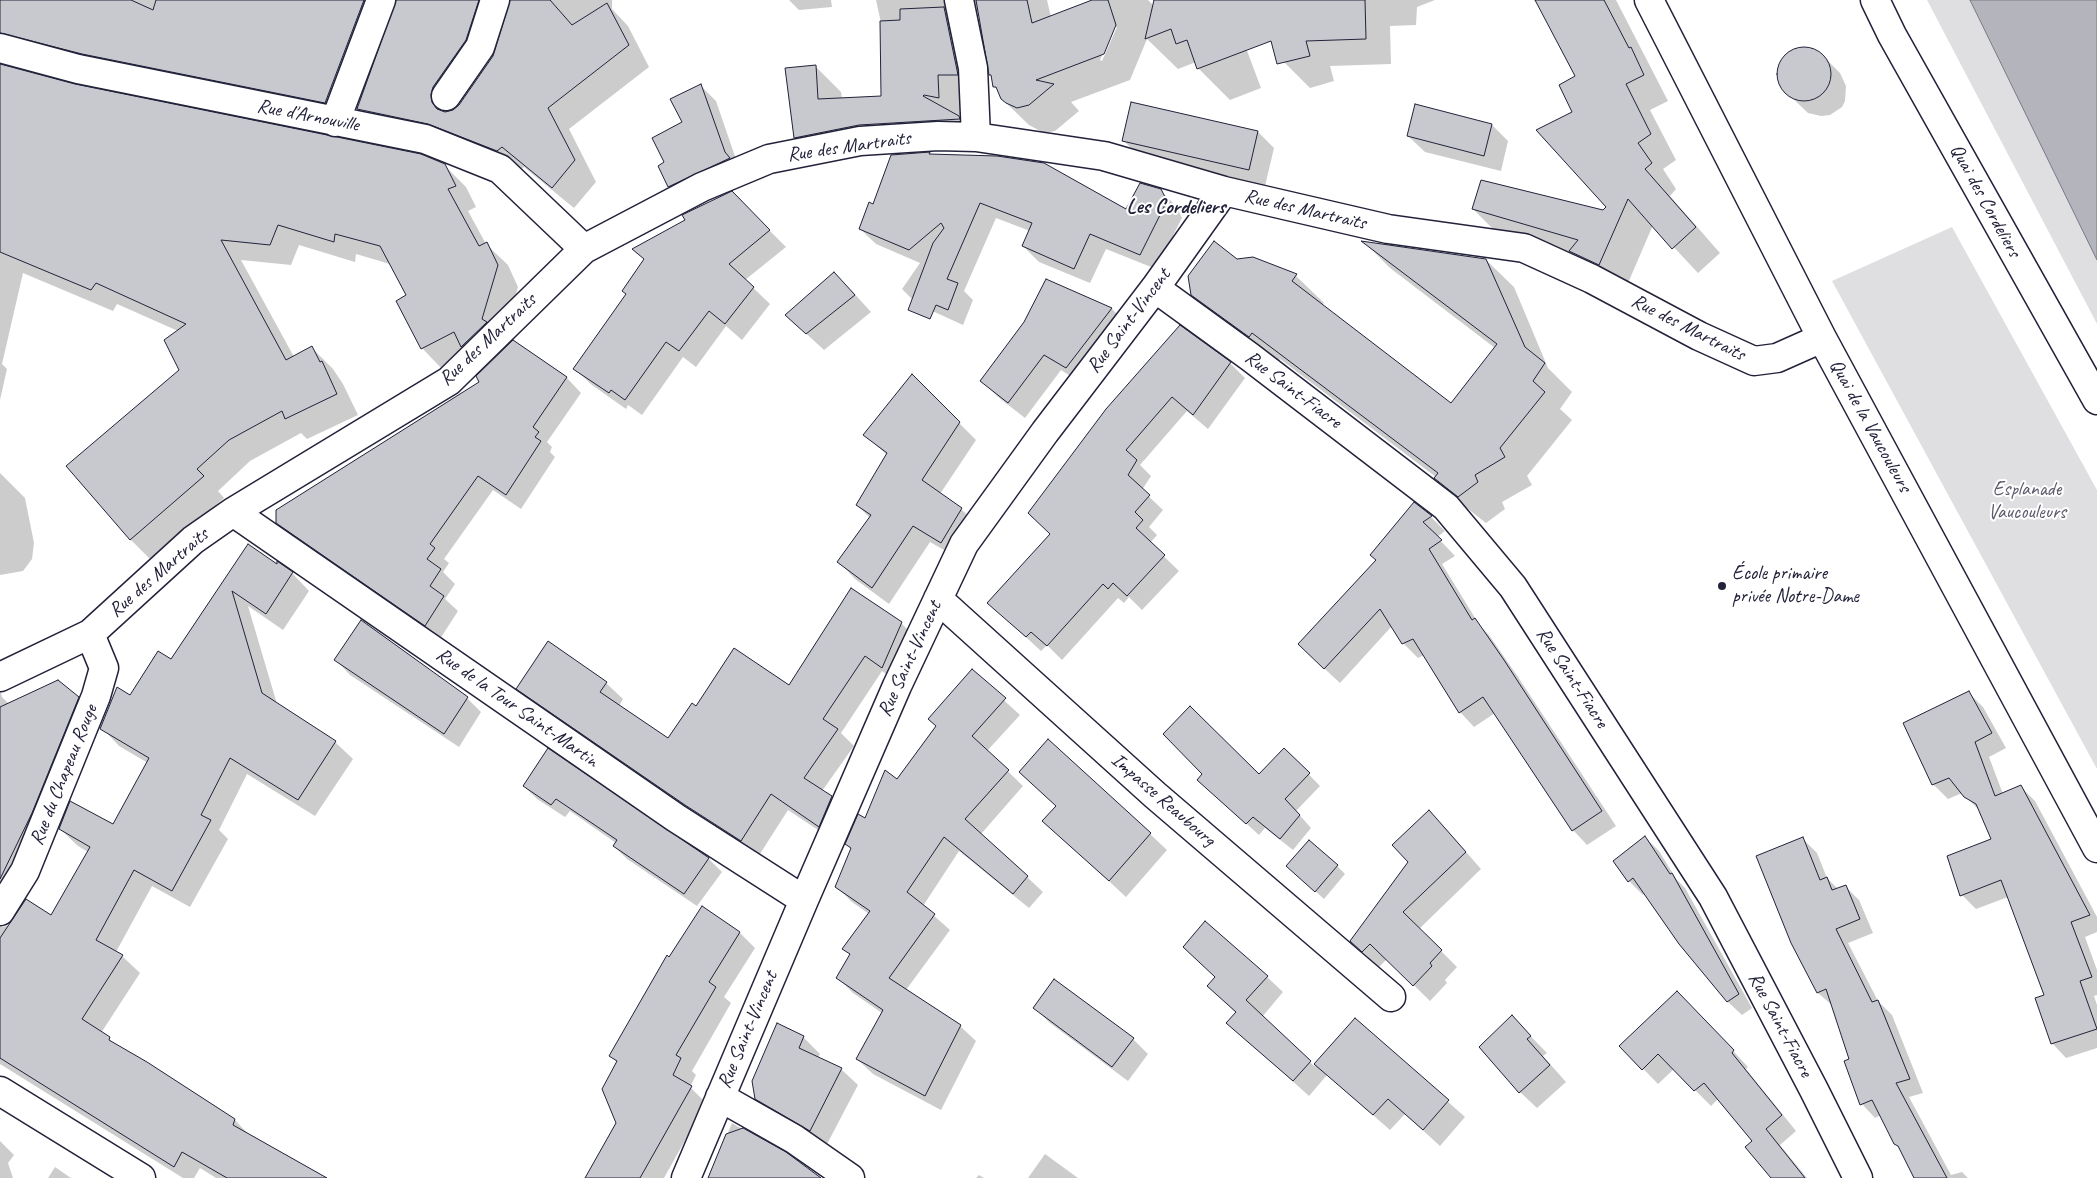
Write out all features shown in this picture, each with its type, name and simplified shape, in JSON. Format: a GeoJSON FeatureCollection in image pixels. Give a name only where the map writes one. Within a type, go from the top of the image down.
{"type":"FeatureCollection","features":[{"type":"Feature","properties":{"kind":"street"},"geometry":{"type":"LineString","coordinates":[[336,122],[381,0]]}},
{"type":"Feature","properties":{"kind":"street"},"geometry":{"type":"LineString","coordinates":[[446,96],[480,47],[495,0]]}},
{"type":"Feature","properties":{"kind":"street"},"geometry":{"type":"LineString","coordinates":[[959,0],[973,68],[976,137]]}},
{"type":"Feature","properties":{"kind":"street","name":"Quai de la Vaucouleurs"},"geometry":{"type":"LineString","coordinates":[[1649,0],[1822,338],[2097,848]]}},
{"type":"Feature","properties":{"kind":"street","name":"Quai des Cordeliers"},"geometry":{"type":"LineString","coordinates":[[1875,0],[1892,35],[2097,400]]}},
{"type":"Feature","properties":{"kind":"street","name":"Rue d'Arnouville"},"geometry":{"type":"LineString","coordinates":[[0,48],[78,69],[425,139],[500,169],[584,250]]}},
{"type":"Feature","properties":{"kind":"street","name":"Rue des Martraits"},"geometry":{"type":"LineString","coordinates":[[0,676],[90,634],[193,540],[233,512],[449,381],[584,250],[702,186],[769,159],[860,141],[938,136],[976,137],[1104,156],[1224,191],[1388,229],[1524,248],[1592,278],[1699,336],[1754,361],[1777,358],[1822,338]]}},
{"type":"Feature","properties":{"kind":"street","name":"Rue Saint-Vincent"},"geometry":{"type":"LineString","coordinates":[[686,1178],[804,900],[964,544],[1045,432],[1155,288],[1224,191]]}},
{"type":"Feature","properties":{"kind":"street","name":"Rue Saint-Fiacre"},"geometry":{"type":"LineString","coordinates":[[1155,288],[1250,357],[1446,507],[1513,587],[1713,897],[1858,1178]]}},
{"type":"Feature","properties":{"kind":"street","name":"Rue de la Tour Saint-Martin"},"geometry":{"type":"LineString","coordinates":[[233,512],[676,818],[804,900]]}},
{"type":"Feature","properties":{"kind":"street","name":"Impasse Reaubourg"},"geometry":{"type":"LineString","coordinates":[[938,599],[1155,795],[1391,997]]}},
{"type":"Feature","properties":{"kind":"street","name":"Rue du Chapeau Rouge"},"geometry":{"type":"LineString","coordinates":[[0,911],[25,871],[96,696],[104,668],[90,634]]}},
{"type":"Feature","properties":{"kind":"street"},"geometry":{"type":"LineString","coordinates":[[0,1091],[141,1178]]}},
{"type":"Feature","properties":{"kind":"street"},"geometry":{"type":"LineString","coordinates":[[720,1097],[794,1139],[850,1178]]}},
{"type":"Feature","properties":{"kind":"green space"},"geometry":{"type":"Polygon","coordinates":[[[1927,0],[1996,0],[2097,195],[2097,324],[1927,0]]]}},
{"type":"Feature","properties":{"kind":"green space","name":"Esplanade Vaucouleurs"},"geometry":{"type":"Polygon","coordinates":[[[1952,227],[2097,490],[2097,769],[1832,281],[1952,227]]]}},
{"type":"Feature","properties":{"kind":"shaded area"},"geometry":{"type":"Polygon","coordinates":[[[1970,0],[2097,0],[2097,260],[1970,0]]]}},
{"type":"Feature","properties":{"kind":"building"},"geometry":{"type":"Polygon","coordinates":[[[0,0],[131,0],[153,10],[156,0],[364,0],[325,103],[82,54],[0,33],[0,0]]]}},
{"type":"Feature","properties":{"kind":"building"},"geometry":{"type":"Polygon","coordinates":[[[396,0],[479,0],[466,40],[433,87],[431,94],[432,102],[437,109],[445,112],[453,110],[459,105],[493,56],[510,0],[550,0],[572,25],[607,3],[629,45],[548,108],[575,160],[552,188],[502,147],[497,151],[428,124],[357,109],[396,0]]]}},
{"type":"Feature","properties":{"kind":"building"},"geometry":{"type":"Polygon","coordinates":[[[976,0],[1027,0],[1032,23],[1092,0],[1108,0],[1116,25],[1104,54],[1036,80],[1054,84],[1029,105],[1017,108],[1001,99],[996,87],[993,87],[991,75],[989,75],[976,0]]]}},
{"type":"Feature","properties":{"kind":"building"},"geometry":{"type":"Polygon","coordinates":[[[1154,0],[1365,0],[1366,39],[1306,41],[1310,56],[1277,64],[1271,41],[1197,69],[1187,40],[1176,44],[1171,29],[1145,39],[1154,0]]]}},
{"type":"Feature","properties":{"kind":"building"},"geometry":{"type":"Polygon","coordinates":[[[1535,0],[1604,0],[1629,48],[1631,47],[1644,75],[1626,84],[1651,134],[1638,143],[1652,163],[1645,169],[1696,227],[1672,249],[1628,199],[1599,265],[1569,251],[1578,240],[1472,209],[1481,180],[1603,210],[1606,207],[1536,130],[1572,112],[1559,85],[1575,76],[1535,0]]]}},
{"type":"Feature","properties":{"kind":"building"},"geometry":{"type":"Polygon","coordinates":[[[944,7],[958,75],[938,75],[939,98],[923,96],[959,116],[960,119],[859,125],[794,138],[785,68],[816,65],[818,99],[881,96],[880,21],[900,20],[900,9],[944,7]]]}},
{"type":"Feature","properties":{"kind":"building"},"geometry":{"type":"Polygon","coordinates":[[[1804,47],[1814,49],[1823,55],[1829,64],[1831,74],[1829,84],[1823,93],[1814,99],[1804,101],[1794,99],[1785,93],[1779,84],[1777,74],[1779,64],[1785,55],[1794,49],[1804,47]]]}},
{"type":"Feature","properties":{"kind":"building"},"geometry":{"type":"Polygon","coordinates":[[[0,64],[75,84],[421,154],[445,164],[456,186],[448,189],[479,246],[487,242],[498,265],[482,319],[487,322],[461,347],[454,332],[421,349],[396,301],[406,295],[380,246],[335,234],[334,242],[278,225],[270,245],[221,240],[286,360],[312,346],[320,362],[322,361],[337,394],[285,419],[282,411],[229,440],[197,469],[204,476],[130,540],[66,466],[179,370],[164,340],[186,324],[96,283],[91,290],[0,252],[0,64]]]}},
{"type":"Feature","properties":{"kind":"building"},"geometry":{"type":"Polygon","coordinates":[[[701,84],[725,152],[730,158],[668,187],[658,166],[664,162],[652,138],[682,122],[670,99],[701,84]]]}},
{"type":"Feature","properties":{"kind":"building"},"geometry":{"type":"Polygon","coordinates":[[[1131,102],[1258,131],[1249,170],[1122,141],[1131,102]]]}},
{"type":"Feature","properties":{"kind":"building"},"geometry":{"type":"Polygon","coordinates":[[[1415,104],[1492,124],[1484,156],[1407,136],[1415,104]]]}},
{"type":"Feature","properties":{"kind":"building"},"geometry":{"type":"Polygon","coordinates":[[[930,152],[929,154],[997,156],[1044,163],[1126,209],[1140,183],[1161,189],[1167,201],[1140,255],[1090,234],[1074,269],[1022,246],[1032,223],[980,203],[947,279],[958,283],[948,310],[936,305],[930,319],[908,310],[933,243],[944,228],[941,223],[909,250],[859,229],[869,202],[873,204],[891,155],[930,152]]]}},
{"type":"Feature","properties":{"kind":"building"},"geometry":{"type":"Polygon","coordinates":[[[732,191],[770,230],[729,264],[754,287],[725,324],[709,311],[679,351],[666,342],[625,400],[611,390],[609,393],[573,369],[626,294],[622,291],[644,259],[632,249],[685,220],[682,215],[732,191]]]}},
{"type":"Feature","properties":{"kind":"building"},"geometry":{"type":"Polygon","coordinates":[[[1214,241],[1237,259],[1253,257],[1297,274],[1292,281],[1451,403],[1497,344],[1361,241],[1486,259],[1525,347],[1545,363],[1533,381],[1545,392],[1500,448],[1505,457],[1475,475],[1478,482],[1458,497],[1434,478],[1438,473],[1252,333],[1249,337],[1191,295],[1188,276],[1214,241]]]}},
{"type":"Feature","properties":{"kind":"building"},"geometry":{"type":"Polygon","coordinates":[[[834,272],[855,295],[806,334],[785,315],[834,272]]]}},
{"type":"Feature","properties":{"kind":"building"},"geometry":{"type":"Polygon","coordinates":[[[1046,279],[1112,308],[1066,368],[1044,355],[1008,403],[980,381],[1024,322],[1046,279]]]}},
{"type":"Feature","properties":{"kind":"building"},"geometry":{"type":"Polygon","coordinates":[[[1180,325],[1231,362],[1193,415],[1172,397],[1126,450],[1137,460],[1128,475],[1150,495],[1135,512],[1143,520],[1136,528],[1165,555],[1127,596],[1113,583],[1108,589],[1103,584],[1047,646],[1031,632],[1026,637],[987,603],[1050,534],[1028,513],[1106,409],[1180,325]]]}},
{"type":"Feature","properties":{"kind":"building"},"geometry":{"type":"Polygon","coordinates":[[[513,340],[567,377],[533,427],[539,432],[535,437],[541,441],[506,495],[478,476],[430,544],[435,548],[427,559],[441,569],[430,586],[444,596],[425,626],[276,523],[276,510],[479,382],[476,376],[513,340]]]}},
{"type":"Feature","properties":{"kind":"building"},"geometry":{"type":"Polygon","coordinates":[[[912,374],[960,422],[922,480],[962,508],[941,543],[913,526],[872,588],[837,562],[871,515],[856,505],[887,453],[863,435],[912,374]]]}},
{"type":"Feature","properties":{"kind":"building"},"geometry":{"type":"Polygon","coordinates":[[[1414,502],[1432,516],[1423,522],[1442,540],[1429,549],[1472,620],[1475,618],[1504,660],[1602,811],[1572,831],[1483,697],[1459,713],[1413,639],[1402,644],[1380,609],[1324,669],[1298,644],[1376,560],[1370,555],[1414,502]]]}},
{"type":"Feature","properties":{"kind":"building"},"geometry":{"type":"Polygon","coordinates":[[[248,544],[277,564],[277,561],[293,572],[266,614],[232,591],[262,693],[336,741],[298,800],[230,758],[201,815],[211,820],[172,891],[134,870],[96,940],[123,955],[82,1019],[110,1037],[109,1040],[147,1062],[235,1119],[233,1125],[327,1178],[227,1178],[182,1152],[174,1167],[0,1058],[0,938],[26,899],[51,915],[90,847],[59,829],[70,801],[113,824],[149,758],[100,729],[117,687],[130,695],[158,651],[171,659],[248,544]]]}},
{"type":"Feature","properties":{"kind":"building"},"geometry":{"type":"Polygon","coordinates":[[[851,588],[902,622],[882,668],[865,656],[823,719],[838,729],[804,778],[832,796],[819,827],[771,794],[741,841],[685,805],[516,689],[548,641],[607,682],[600,692],[668,738],[692,703],[696,706],[734,648],[789,685],[851,588]]]}},
{"type":"Feature","properties":{"kind":"building"},"geometry":{"type":"Polygon","coordinates":[[[361,620],[468,697],[444,734],[334,660],[361,620]]]}},
{"type":"Feature","properties":{"kind":"building"},"geometry":{"type":"Polygon","coordinates":[[[972,669],[1006,698],[972,736],[1009,770],[965,819],[1028,876],[1013,894],[944,837],[907,892],[935,914],[889,978],[961,1025],[925,1096],[856,1059],[883,1010],[836,978],[850,954],[842,949],[870,911],[835,887],[851,848],[845,844],[858,814],[865,818],[885,770],[897,779],[936,726],[928,719],[972,669]]]}},
{"type":"Feature","properties":{"kind":"building"},"geometry":{"type":"Polygon","coordinates":[[[58,680],[79,697],[32,813],[0,879],[0,707],[58,680]]]}},
{"type":"Feature","properties":{"kind":"building"},"geometry":{"type":"Polygon","coordinates":[[[1969,691],[1992,733],[1975,742],[1995,796],[2021,785],[2090,915],[2071,922],[2092,977],[2080,981],[2097,1029],[2051,1044],[2035,998],[2044,995],[2001,880],[1960,896],[1947,856],[1991,839],[1976,804],[1964,797],[1949,778],[1932,785],[1903,723],[1969,691]]]}},
{"type":"Feature","properties":{"kind":"building"},"geometry":{"type":"Polygon","coordinates":[[[1190,706],[1259,774],[1284,748],[1310,773],[1285,799],[1300,815],[1280,839],[1253,817],[1246,824],[1197,780],[1202,774],[1163,734],[1190,706]]]}},
{"type":"Feature","properties":{"kind":"building"},"geometry":{"type":"Polygon","coordinates":[[[1048,739],[1151,833],[1109,881],[1042,821],[1056,806],[1019,772],[1048,739]]]}},
{"type":"Feature","properties":{"kind":"building"},"geometry":{"type":"Polygon","coordinates":[[[548,748],[709,858],[684,894],[613,846],[617,840],[556,799],[551,805],[523,786],[548,748]]]}},
{"type":"Feature","properties":{"kind":"building"},"geometry":{"type":"Polygon","coordinates":[[[1429,810],[1466,852],[1403,912],[1442,950],[1430,963],[1432,966],[1413,986],[1370,944],[1362,952],[1350,941],[1408,862],[1392,845],[1429,810]]]}},
{"type":"Feature","properties":{"kind":"building"},"geometry":{"type":"Polygon","coordinates":[[[1645,836],[1670,874],[1672,873],[1739,994],[1727,1002],[1679,944],[1633,878],[1628,882],[1613,861],[1645,836]]]}},
{"type":"Feature","properties":{"kind":"building"},"geometry":{"type":"Polygon","coordinates":[[[1803,837],[1820,880],[1827,877],[1832,890],[1846,885],[1860,919],[1836,929],[1872,1002],[1878,1000],[1910,1079],[1896,1083],[1947,1178],[1914,1178],[1872,1100],[1860,1105],[1844,1061],[1849,1059],[1826,989],[1817,993],[1791,943],[1756,856],[1803,837]]]}},
{"type":"Feature","properties":{"kind":"building"},"geometry":{"type":"Polygon","coordinates":[[[1309,840],[1338,865],[1315,892],[1286,866],[1309,840]]]}},
{"type":"Feature","properties":{"kind":"building"},"geometry":{"type":"Polygon","coordinates":[[[702,906],[740,932],[709,982],[716,987],[676,1055],[681,1058],[673,1075],[692,1086],[640,1178],[585,1178],[616,1123],[602,1089],[617,1061],[609,1056],[667,955],[669,957],[702,906]]]}},
{"type":"Feature","properties":{"kind":"building"},"geometry":{"type":"Polygon","coordinates":[[[1205,921],[1268,976],[1246,1000],[1311,1061],[1293,1081],[1226,1023],[1236,1012],[1207,986],[1215,977],[1183,947],[1205,921]]]}},
{"type":"Feature","properties":{"kind":"building"},"geometry":{"type":"Polygon","coordinates":[[[1054,979],[1134,1038],[1112,1067],[1033,1008],[1054,979]]]}},
{"type":"Feature","properties":{"kind":"building"},"geometry":{"type":"Polygon","coordinates":[[[1677,991],[1734,1050],[1732,1053],[1782,1115],[1766,1129],[1805,1178],[1771,1178],[1745,1147],[1752,1141],[1704,1083],[1694,1091],[1658,1054],[1642,1070],[1619,1046],[1677,991]]]}},
{"type":"Feature","properties":{"kind":"building"},"geometry":{"type":"Polygon","coordinates":[[[1512,1015],[1531,1036],[1527,1039],[1550,1065],[1519,1093],[1479,1047],[1512,1015]]]}},
{"type":"Feature","properties":{"kind":"building"},"geometry":{"type":"Polygon","coordinates":[[[1355,1018],[1449,1100],[1423,1130],[1388,1099],[1373,1115],[1314,1064],[1355,1018]]]}},
{"type":"Feature","properties":{"kind":"building"},"geometry":{"type":"Polygon","coordinates":[[[777,1023],[804,1036],[799,1048],[842,1068],[810,1131],[755,1099],[752,1081],[777,1023]]]}},
{"type":"Feature","properties":{"kind":"building"},"geometry":{"type":"Polygon","coordinates":[[[743,1128],[786,1152],[821,1178],[708,1178],[726,1134],[743,1128]]]}},
{"type":"Feature","properties":{"kind":"place","name":"École primaire privée Notre-Dame"},"geometry":{"type":"Point","coordinates":[1722,586]}},
{"type":"Feature","properties":{"kind":"district","name":"Les Cordeliers"},"geometry":{"type":"Point","coordinates":[1176,207]}}]}
